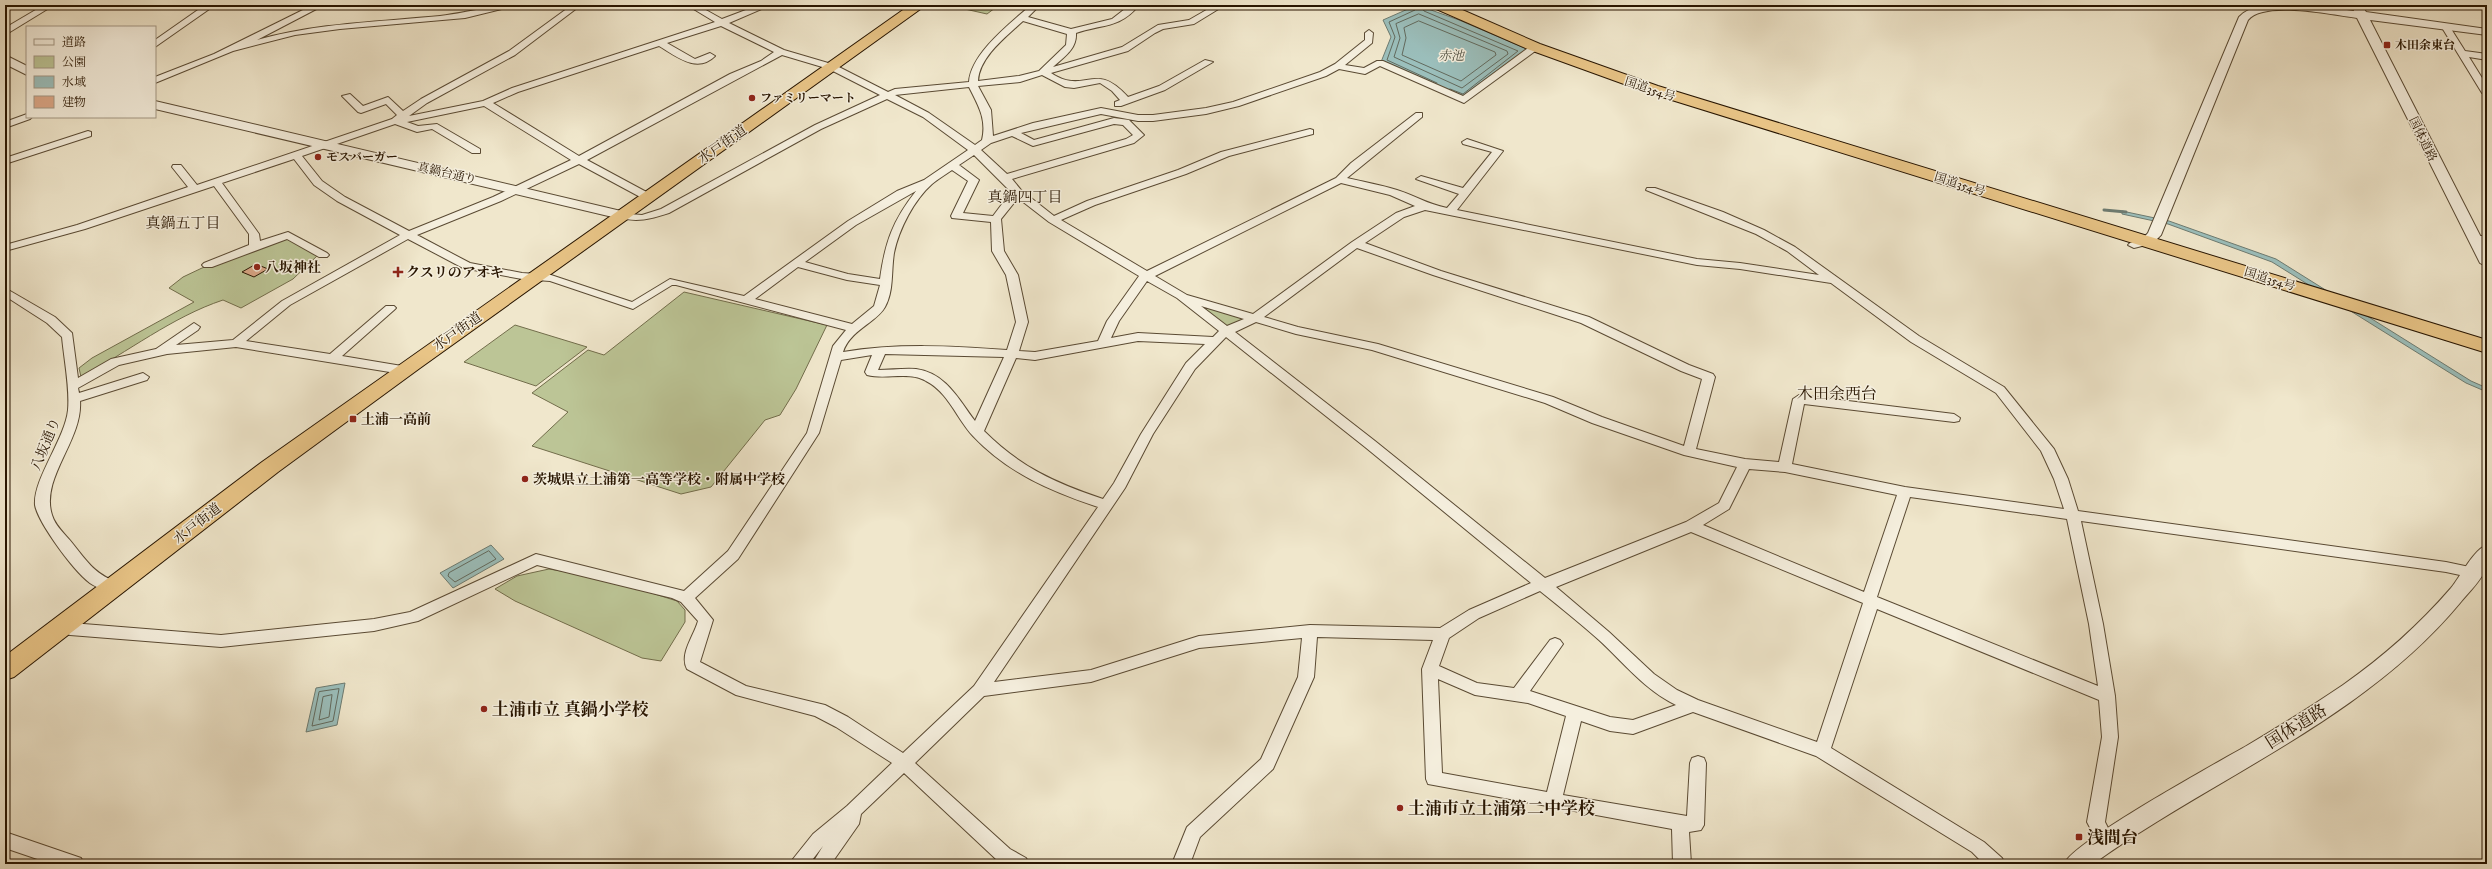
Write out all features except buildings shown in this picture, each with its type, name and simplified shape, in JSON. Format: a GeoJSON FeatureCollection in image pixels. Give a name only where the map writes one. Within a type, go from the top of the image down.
{"type":"FeatureCollection","features":[{"type":"Feature","properties":{"kind":"highway","name":"水戸街道"},"geometry":{"type":"LineString","coordinates":[[5,670],[270,467],[402,370],[920,5]]}},
{"type":"Feature","properties":{"kind":"highway"},"geometry":{"type":"LineString","coordinates":[[1435,5],[1458,8]]}},
{"type":"Feature","properties":{"kind":"highway","name":"国道354号"},"geometry":{"type":"LineString","coordinates":[[1439,5],[1458,8],[1602,65],[1704,100],[2145,241],[2390,306],[2487,338]]}},
{"type":"Feature","properties":{"kind":"highway","name":"国道354号"},"geometry":{"type":"LineString","coordinates":[[1458,8],[1535,47],[1599,71],[1709,108],[2487,347]]}},
{"type":"Feature","properties":{"kind":"street"},"geometry":{"type":"LineString","coordinates":[[5,32],[50,5]]}},
{"type":"Feature","properties":{"kind":"street"},"geometry":{"type":"LineString","coordinates":[[156,43],[211,5]]}},
{"type":"Feature","properties":{"kind":"street"},"geometry":{"type":"LineString","coordinates":[[156,80],[232,49],[320,5]]}},
{"type":"Feature","properties":{"kind":"street"},"geometry":{"type":"LineString","coordinates":[[397,120],[424,101],[512,53],[577,5]]}},
{"type":"Feature","properties":{"kind":"street"},"geometry":{"type":"LineString","coordinates":[[691,5],[747,37],[781,52],[832,67],[926,115],[975,150],[1005,178],[1017,192],[1053,220],[1181,296],[1296,330],[1374,347],[1550,400],[1597,420],[1689,452],[1745,464],[1785,467],[1906,492],[2446,567],[2474,573]]}},
{"type":"Feature","properties":{"kind":"street"},"geometry":{"type":"LineString","coordinates":[[5,248],[81,228],[328,145],[397,120],[486,102],[515,90],[658,42],[721,23],[768,5]]}},
{"type":"Feature","properties":{"kind":"street"},"geometry":{"type":"LineString","coordinates":[[746,300],[852,223],[907,190],[928,182],[975,150],[986,140],[990,131],[987,115],[982,100],[972,84],[976,67],[984,55],[1036,5]]}},
{"type":"Feature","properties":{"kind":"street"},"geometry":{"type":"LineString","coordinates":[[1022,18],[1045,22],[1049,26],[1071,32],[1085,27],[1103,25],[1121,18],[1135,5]]}},
{"type":"Feature","properties":{"kind":"street"},"geometry":{"type":"LineString","coordinates":[[621,215],[632,218],[643,218],[665,212],[812,130],[888,95],[910,89],[1020,79],[1125,50],[1152,31],[1161,27],[1191,22],[1221,5]]}},
{"type":"Feature","properties":{"kind":"street"},"geometry":{"type":"LineString","coordinates":[[232,49],[314,30],[485,13],[508,6]]}},
{"type":"Feature","properties":{"kind":"street"},"geometry":{"type":"LineString","coordinates":[[2145,241],[2246,15],[2256,9],[2282,6],[2359,10],[2445,26],[2487,32]]}},
{"type":"Feature","properties":{"kind":"street","name":"国体道路"},"geometry":{"type":"LineString","coordinates":[[2359,10],[2441,176],[2481,239],[2487,263]]}},
{"type":"Feature","properties":{"kind":"street"},"geometry":{"type":"LineString","coordinates":[[2445,26],[2487,93]]}},
{"type":"Feature","properties":{"kind":"street"},"geometry":{"type":"LineString","coordinates":[[1043,72],[1050,62],[1068,51],[1071,46],[1071,32]]}},
{"type":"Feature","properties":{"kind":"street"},"geometry":{"type":"LineString","coordinates":[[1101,111],[1138,118],[1206,111],[1265,95],[1338,66],[1368,41],[1370,33]]}},
{"type":"Feature","properties":{"kind":"street"},"geometry":{"type":"LineString","coordinates":[[658,42],[694,62],[710,56]]}},
{"type":"Feature","properties":{"kind":"street"},"geometry":{"type":"LineString","coordinates":[[1338,66],[1365,71],[1380,63],[1464,100],[1535,47]]}},
{"type":"Feature","properties":{"kind":"street"},"geometry":{"type":"LineString","coordinates":[[236,343],[286,303],[407,235],[516,189],[579,160],[733,76],[764,63],[781,52]]}},
{"type":"Feature","properties":{"kind":"street"},"geometry":{"type":"LineString","coordinates":[[2463,53],[2487,56]]}},
{"type":"Feature","properties":{"kind":"street"},"geometry":{"type":"LineString","coordinates":[[5,59],[26,70]]}},
{"type":"Feature","properties":{"kind":"street"},"geometry":{"type":"LineString","coordinates":[[986,140],[1014,133],[1036,125],[1101,111],[1125,100],[1162,88],[1208,62]]}},
{"type":"Feature","properties":{"kind":"street"},"geometry":{"type":"LineString","coordinates":[[1043,72],[1065,84],[1076,84],[1098,79],[1115,87],[1125,100]]}},
{"type":"Feature","properties":{"kind":"street"},"geometry":{"type":"LineString","coordinates":[[347,96],[361,110],[388,100],[397,120],[417,129],[434,126],[476,151]]}},
{"type":"Feature","properties":{"kind":"street"},"geometry":{"type":"LineString","coordinates":[[486,102],[579,160],[648,197]]}},
{"type":"Feature","properties":{"kind":"street","name":"真鍋台通り"},"geometry":{"type":"LineString","coordinates":[[156,105],[621,215]]}},
{"type":"Feature","properties":{"kind":"street"},"geometry":{"type":"LineString","coordinates":[[1102,344],[1113,321],[1145,276],[1340,180],[1355,165],[1419,115]]}},
{"type":"Feature","properties":{"kind":"street"},"geometry":{"type":"LineString","coordinates":[[5,125],[23,119]]}},
{"type":"Feature","properties":{"kind":"street"},"geometry":{"type":"LineString","coordinates":[[1005,178],[1130,141],[1139,134],[1126,122],[1114,122],[1033,143],[1026,142],[1014,133]]}},
{"type":"Feature","properties":{"kind":"street"},"geometry":{"type":"LineString","coordinates":[[1053,220],[1091,203],[1182,172],[1225,154],[1310,132]]}},
{"type":"Feature","properties":{"kind":"street"},"geometry":{"type":"LineString","coordinates":[[5,161],[88,134]]}},
{"type":"Feature","properties":{"kind":"street"},"geometry":{"type":"LineString","coordinates":[[1449,213],[1464,192],[1484,172],[1498,151],[1467,142]]}},
{"type":"Feature","properties":{"kind":"street"},"geometry":{"type":"LineString","coordinates":[[296,155],[318,183],[341,199],[467,266],[522,276],[551,278],[633,306],[670,282],[676,282],[854,328]]}},
{"type":"Feature","properties":{"kind":"street"},"geometry":{"type":"LineString","coordinates":[[952,166],[974,180],[956,216],[996,219]]}},
{"type":"Feature","properties":{"kind":"street"},"geometry":{"type":"LineString","coordinates":[[177,167],[195,189]]}},
{"type":"Feature","properties":{"kind":"street"},"geometry":{"type":"LineString","coordinates":[[1421,179],[1464,192]]}},
{"type":"Feature","properties":{"kind":"street"},"geometry":{"type":"LineString","coordinates":[[1340,180],[1394,192],[1408,197],[1424,208],[1697,262],[1740,266],[1836,280]]}},
{"type":"Feature","properties":{"kind":"street"},"geometry":{"type":"LineString","coordinates":[[217,182],[254,234],[255,247]]}},
{"type":"Feature","properties":{"kind":"street"},"geometry":{"type":"LineString","coordinates":[[686,598],[733,555],[813,433],[839,346],[854,328],[879,307],[886,283],[889,253],[894,235],[907,209],[928,182]]}},
{"type":"Feature","properties":{"kind":"street"},"geometry":{"type":"LineString","coordinates":[[1651,190],[1719,214],[1760,232],[1791,249],[1916,339],[2000,390],[2047,449],[2061,479],[2073,516],[2096,624],[2107,696],[2110,737],[2096,822],[2106,842]]}},
{"type":"Feature","properties":{"kind":"street"},"geometry":{"type":"LineString","coordinates":[[977,432],[1012,354],[1022,322],[1012,275],[998,251],[996,219],[1017,192]]}},
{"type":"Feature","properties":{"kind":"street"},"geometry":{"type":"LineString","coordinates":[[798,864],[819,839],[853,811],[980,690],[1106,505],[1190,366],[1220,337],[1255,318],[1356,244],[1400,215],[1424,208]]}},
{"type":"Feature","properties":{"kind":"street"},"geometry":{"type":"LineString","coordinates":[[208,265],[288,235],[323,254]]}},
{"type":"Feature","properties":{"kind":"street"},"geometry":{"type":"LineString","coordinates":[[1356,244],[1437,273],[1585,320],[1685,368],[1709,377],[1689,452]]}},
{"type":"Feature","properties":{"kind":"street"},"geometry":{"type":"LineString","coordinates":[[795,263],[847,277],[886,283]]}},
{"type":"Feature","properties":{"kind":"street","name":"八坂通り"},"geometry":{"type":"LineString","coordinates":[[5,291],[51,320],[68,336],[71,376],[74,385],[75,398],[68,434],[51,469],[45,487],[42,504],[44,516],[88,572],[98,581],[114,587]]}},
{"type":"Feature","properties":{"kind":"street"},"geometry":{"type":"LineString","coordinates":[[1181,296],[1220,337],[1370,444],[1542,584],[1604,636],[1648,678],[1671,695],[1692,705],[1822,751],[1978,847],[1996,864]]}},
{"type":"Feature","properties":{"kind":"street"},"geometry":{"type":"LineString","coordinates":[[333,358],[390,308]]}},
{"type":"Feature","properties":{"kind":"street"},"geometry":{"type":"LineString","coordinates":[[159,352],[194,327]]}},
{"type":"Feature","properties":{"kind":"street"},"geometry":{"type":"LineString","coordinates":[[836,357],[880,350],[1035,356],[1138,337],[1220,337]]}},
{"type":"Feature","properties":{"kind":"street"},"geometry":{"type":"LineString","coordinates":[[74,385],[115,362],[159,352],[236,343],[402,370]]}},
{"type":"Feature","properties":{"kind":"street"},"geometry":{"type":"LineString","coordinates":[[880,350],[871,372],[907,372],[930,377],[948,394],[977,432],[1003,459],[1048,486],[1106,505]]}},
{"type":"Feature","properties":{"kind":"street"},"geometry":{"type":"LineString","coordinates":[[75,398],[143,377]]}},
{"type":"Feature","properties":{"kind":"street"},"geometry":{"type":"LineString","coordinates":[[1785,467],[1799,399],[1954,418]]}},
{"type":"Feature","properties":{"kind":"street"},"geometry":{"type":"LineString","coordinates":[[980,690],[1091,676],[1199,642],[1310,631],[1443,634],[1474,614],[1542,584],[1552,583],[1691,526],[1724,506],[1745,464]]}},
{"type":"Feature","properties":{"kind":"street"},"geometry":{"type":"LineString","coordinates":[[1822,751],[1871,606],[1869,600],[1906,492]]}},
{"type":"Feature","properties":{"kind":"street"},"geometry":{"type":"LineString","coordinates":[[1691,526],[2107,696]]}},
{"type":"Feature","properties":{"kind":"street","name":"国体道路"},"geometry":{"type":"LineString","coordinates":[[2075,864],[2106,842],[2345,695],[2386,665],[2432,623],[2474,573],[2487,552]]}},
{"type":"Feature","properties":{"kind":"street"},"geometry":{"type":"LineString","coordinates":[[62,626],[70,629],[221,641],[374,625],[413,617],[536,559],[617,578],[686,598],[706,620],[704,632],[691,657],[692,666],[742,691],[819,710],[903,762],[1004,855],[1020,864]]}},
{"type":"Feature","properties":{"kind":"street"},"geometry":{"type":"LineString","coordinates":[[1181,864],[1193,832],[1267,764],[1306,677],[1310,631]]}},
{"type":"Feature","properties":{"kind":"street"},"geometry":{"type":"LineString","coordinates":[[1443,634],[1430,669],[1434,778],[1695,826],[1698,763]]}},
{"type":"Feature","properties":{"kind":"street"},"geometry":{"type":"LineString","coordinates":[[1518,696],[1555,644]]}},
{"type":"Feature","properties":{"kind":"street"},"geometry":{"type":"LineString","coordinates":[[1430,669],[1475,689],[1518,696],[1575,712],[1610,724],[1633,727],[1659,719],[1692,705]]}},
{"type":"Feature","properties":{"kind":"street"},"geometry":{"type":"LineString","coordinates":[[1553,800],[1575,712]]}},
{"type":"Feature","properties":{"kind":"street"},"geometry":{"type":"LineString","coordinates":[[821,864],[853,819],[853,811]]}},
{"type":"Feature","properties":{"kind":"street"},"geometry":{"type":"LineString","coordinates":[[1680,823],[1682,864]]}},
{"type":"Feature","properties":{"kind":"street"},"geometry":{"type":"LineString","coordinates":[[5,840],[75,864]]}},
{"type":"Feature","properties":{"kind":"green space"},"geometry":{"type":"Polygon","coordinates":[[[947,5],[999,5],[987,14],[947,5]]]}},
{"type":"Feature","properties":{"kind":"green space"},"geometry":{"type":"Polygon","coordinates":[[[285,238],[318,255],[293,279],[241,308],[223,300],[204,307],[168,325],[81,377],[79,368],[92,358],[194,302],[169,288],[183,277],[202,268],[285,238]]]}},
{"type":"Feature","properties":{"kind":"green space"},"geometry":{"type":"Polygon","coordinates":[[[684,292],[827,325],[796,389],[780,415],[765,420],[711,487],[681,494],[532,446],[568,412],[532,393],[588,350],[604,355],[684,292]]]}},
{"type":"Feature","properties":{"kind":"green space"},"geometry":{"type":"Polygon","coordinates":[[[1188,300],[1250,318],[1226,330],[1188,300]]]}},
{"type":"Feature","properties":{"kind":"green space"},"geometry":{"type":"Polygon","coordinates":[[[515,325],[587,347],[536,386],[464,362],[515,325]]]}},
{"type":"Feature","properties":{"kind":"green space"},"geometry":{"type":"Polygon","coordinates":[[[549,569],[604,578],[677,601],[685,610],[685,622],[661,661],[642,658],[515,601],[495,589],[517,576],[549,569]]]}},
{"type":"Feature","properties":{"kind":"water","name":"赤池"},"geometry":{"type":"Polygon","coordinates":[[[1417,5],[1459,20],[1529,50],[1463,99],[1381,62],[1391,37],[1383,20],[1417,5]]]}},
{"type":"Feature","properties":{"kind":"water"},"geometry":{"type":"Polygon","coordinates":[[[2122,211],[2169,221],[2276,259],[2471,381],[2487,388],[2487,392],[2466,383],[2272,262],[2168,224],[2122,214],[2122,211]]]}},
{"type":"Feature","properties":{"kind":"water"},"geometry":{"type":"Polygon","coordinates":[[[491,545],[504,559],[453,588],[440,573],[491,545]]]}},
{"type":"Feature","properties":{"kind":"water"},"geometry":{"type":"Polygon","coordinates":[[[345,683],[337,725],[306,732],[316,688],[345,683]]]}},
{"type":"Feature","properties":{"kind":"waterway"},"geometry":{"type":"LineString","coordinates":[[2104,210],[2126,212]]}},
{"type":"Feature","properties":{"kind":"place","name":"木田余東台"},"geometry":{"type":"Point","coordinates":[2387,45]}},
{"type":"Feature","properties":{"kind":"place","name":"ファミリーマート"},"geometry":{"type":"Point","coordinates":[752,98]}},
{"type":"Feature","properties":{"kind":"place","name":"モスバーガー"},"geometry":{"type":"Point","coordinates":[318,157]}},
{"type":"Feature","properties":{"kind":"place","name":"八坂神社"},"geometry":{"type":"Point","coordinates":[257,267]}},
{"type":"Feature","properties":{"kind":"place","name":"クスリのアオキ"},"geometry":{"type":"Point","coordinates":[398,272]}},
{"type":"Feature","properties":{"kind":"place","name":"土浦一高前"},"geometry":{"type":"Point","coordinates":[353,419]}},
{"type":"Feature","properties":{"kind":"place","name":"茨城県立土浦第一高等学校・附属中学校"},"geometry":{"type":"Point","coordinates":[525,479]}},
{"type":"Feature","properties":{"kind":"place","name":"土浦市立 真鍋小学校"},"geometry":{"type":"Point","coordinates":[484,709]}},
{"type":"Feature","properties":{"kind":"place","name":"土浦市立土浦第二中学校"},"geometry":{"type":"Point","coordinates":[1400,808]}},
{"type":"Feature","properties":{"kind":"place","name":"浅間台"},"geometry":{"type":"Point","coordinates":[2079,837]}},
{"type":"Feature","properties":{"kind":"district","name":"真鍋四丁目"},"geometry":{"type":"Point","coordinates":[1025,197]}},
{"type":"Feature","properties":{"kind":"district","name":"真鍋五丁目"},"geometry":{"type":"Point","coordinates":[183,223]}},
{"type":"Feature","properties":{"kind":"district","name":"木田余西台"},"geometry":{"type":"Point","coordinates":[1837,393]}}]}
